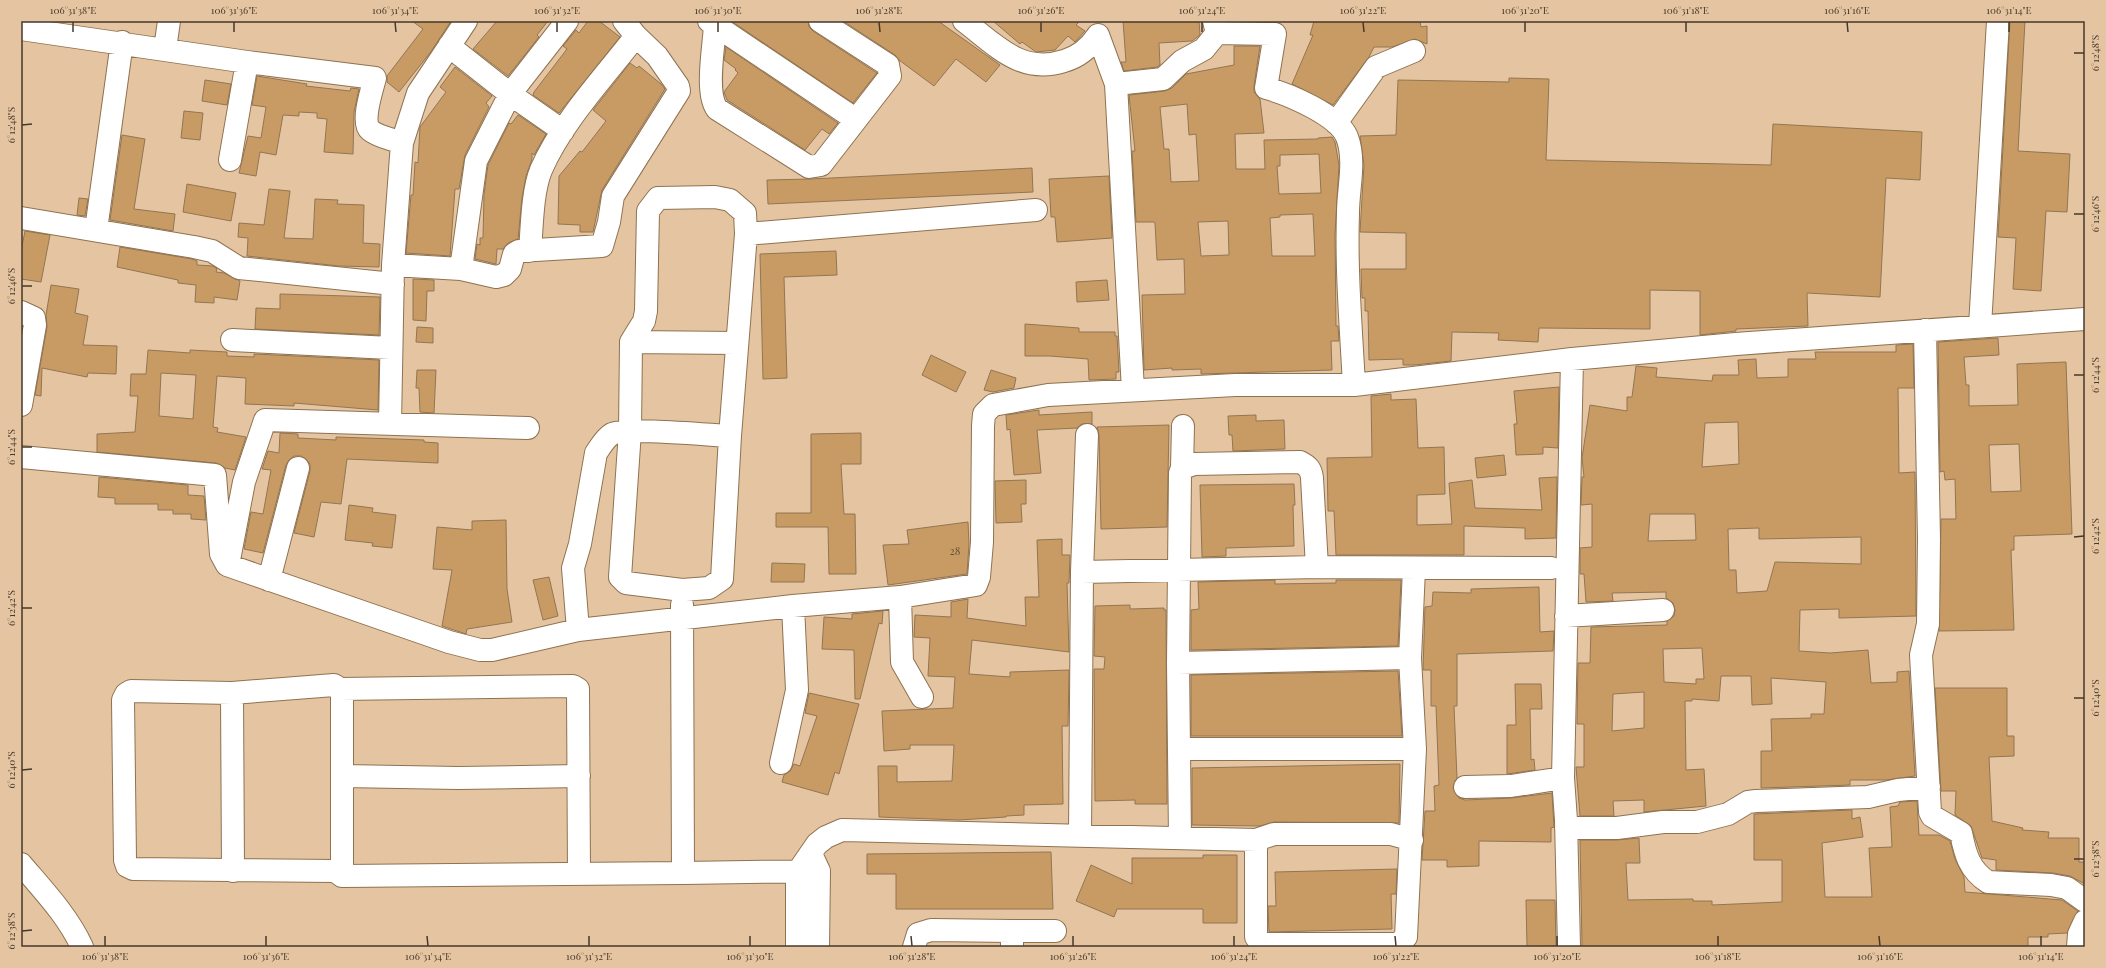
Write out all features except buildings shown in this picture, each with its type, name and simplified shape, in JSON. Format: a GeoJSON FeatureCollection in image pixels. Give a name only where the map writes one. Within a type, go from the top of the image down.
{"type":"FeatureCollection","features":[{"type":"Feature","properties":{"kind":"street"},"geometry":{"type":"LineString","coordinates":[[165,49],[169,21]]}},
{"type":"Feature","properties":{"kind":"street"},"geometry":{"type":"LineString","coordinates":[[390,424],[390,348],[393,274],[402,143],[418,93],[466,21]]}},
{"type":"Feature","properties":{"kind":"street"},"geometry":{"type":"LineString","coordinates":[[461,269],[476,161],[510,94],[567,21]]}},
{"type":"Feature","properties":{"kind":"street"},"geometry":{"type":"LineString","coordinates":[[714,22],[713,103],[717,109],[809,167],[821,165],[855,119],[889,78],[888,65],[820,21]]}},
{"type":"Feature","properties":{"kind":"street"},"geometry":{"type":"LineString","coordinates":[[964,21],[1017,61],[1030,65],[1051,66],[1071,59],[1092,44],[1095,28]]}},
{"type":"Feature","properties":{"kind":"street"},"geometry":{"type":"LineString","coordinates":[[1980,326],[1998,21]]}},
{"type":"Feature","properties":{"kind":"street"},"geometry":{"type":"LineString","coordinates":[[714,22],[855,119]]}},
{"type":"Feature","properties":{"kind":"street"},"geometry":{"type":"LineString","coordinates":[[1116,84],[1163,79],[1182,61],[1204,49],[1216,27],[1275,34],[1266,88],[1286,94],[1336,123],[1347,137],[1352,166],[1348,212],[1354,385]]}},
{"type":"Feature","properties":{"kind":"street"},"geometry":{"type":"LineString","coordinates":[[1095,28],[1116,84],[1133,390]]}},
{"type":"Feature","properties":{"kind":"street"},"geometry":{"type":"LineString","coordinates":[[21,29],[122,42],[247,62],[374,78],[365,121],[368,129],[374,133],[402,143]]}},
{"type":"Feature","properties":{"kind":"street"},"geometry":{"type":"LineString","coordinates":[[21,218],[212,251],[240,268],[393,274],[461,269],[496,277],[504,275],[510,269],[514,254],[519,251],[530,251],[602,246],[609,222],[613,196],[678,96],[678,86],[657,56],[630,29],[563,131],[541,170],[530,251]]}},
{"type":"Feature","properties":{"kind":"street"},"geometry":{"type":"LineString","coordinates":[[96,230],[122,42]]}},
{"type":"Feature","properties":{"kind":"street"},"geometry":{"type":"LineString","coordinates":[[449,46],[510,94],[563,131]]}},
{"type":"Feature","properties":{"kind":"street"},"geometry":{"type":"LineString","coordinates":[[1336,123],[1376,67],[1414,51]]}},
{"type":"Feature","properties":{"kind":"street"},"geometry":{"type":"LineString","coordinates":[[230,160],[247,62]]}},
{"type":"Feature","properties":{"kind":"street"},"geometry":{"type":"LineString","coordinates":[[715,197],[730,200],[745,213],[746,234],[730,436],[722,579],[709,588],[682,590],[626,583],[620,577],[630,431],[631,342],[644,321],[646,310],[648,211],[658,198],[715,197]]}},
{"type":"Feature","properties":{"kind":"street"},"geometry":{"type":"LineString","coordinates":[[746,234],[1036,210]]}},
{"type":"Feature","properties":{"kind":"street"},"geometry":{"type":"LineString","coordinates":[[21,312],[34,318],[35,325],[21,405]]}},
{"type":"Feature","properties":{"kind":"street"},"geometry":{"type":"LineString","coordinates":[[21,457],[215,475],[221,554],[228,565],[449,642],[480,650],[504,649],[578,630],[793,606],[900,597],[976,584],[979,577],[982,542],[984,414],[993,405],[1048,395],[1133,390],[1235,385],[1354,385],[1572,359],[1925,330],[2085,319]]}},
{"type":"Feature","properties":{"kind":"street"},"geometry":{"type":"LineString","coordinates":[[1925,330],[1928,624],[1921,655],[1930,812],[1932,816],[1961,833],[1967,860],[1979,876],[1988,882],[2051,885],[2067,888],[2085,901]]}},
{"type":"Feature","properties":{"kind":"street"},"geometry":{"type":"LineString","coordinates":[[232,340],[390,348]]}},
{"type":"Feature","properties":{"kind":"street"},"geometry":{"type":"LineString","coordinates":[[631,342],[737,343]]}},
{"type":"Feature","properties":{"kind":"street"},"geometry":{"type":"LineString","coordinates":[[1568,947],[1566,828],[1563,778],[1572,359]]}},
{"type":"Feature","properties":{"kind":"street"},"geometry":{"type":"LineString","coordinates":[[228,565],[244,482],[265,420],[528,428]]}},
{"type":"Feature","properties":{"kind":"street"},"geometry":{"type":"LineString","coordinates":[[1180,838],[1178,663],[1180,473],[1182,468],[1184,426]]}},
{"type":"Feature","properties":{"kind":"street"},"geometry":{"type":"LineString","coordinates":[[578,630],[573,568],[580,544],[596,453],[603,442],[613,434],[630,431],[730,436]]}},
{"type":"Feature","properties":{"kind":"street"},"geometry":{"type":"LineString","coordinates":[[1080,835],[1082,572],[1086,435]]}},
{"type":"Feature","properties":{"kind":"street"},"geometry":{"type":"LineString","coordinates":[[1182,468],[1194,464],[1300,462],[1306,465],[1311,470],[1312,478],[1317,567]]}},
{"type":"Feature","properties":{"kind":"street"},"geometry":{"type":"LineString","coordinates":[[269,580],[298,468]]}},
{"type":"Feature","properties":{"kind":"street"},"geometry":{"type":"LineString","coordinates":[[216,483],[227,488],[234,488],[244,482]]}},
{"type":"Feature","properties":{"kind":"street"},"geometry":{"type":"LineString","coordinates":[[1082,572],[1317,567],[1414,569],[1552,568]]}},
{"type":"Feature","properties":{"kind":"street"},"geometry":{"type":"LineString","coordinates":[[1256,840],[1256,937],[1262,944],[1398,944],[1404,941],[1406,937],[1412,840],[1415,749],[1410,658],[1414,569]]}},
{"type":"Feature","properties":{"kind":"street"},"geometry":{"type":"LineString","coordinates":[[682,590],[682,873]]}},
{"type":"Feature","properties":{"kind":"street"},"geometry":{"type":"LineString","coordinates":[[900,597],[902,662],[922,697]]}},
{"type":"Feature","properties":{"kind":"street"},"geometry":{"type":"LineString","coordinates":[[781,763],[797,690],[793,606]]}},
{"type":"Feature","properties":{"kind":"street"},"geometry":{"type":"LineString","coordinates":[[1566,616],[1663,610]]}},
{"type":"Feature","properties":{"kind":"street"},"geometry":{"type":"LineString","coordinates":[[1178,663],[1410,658]]}},
{"type":"Feature","properties":{"kind":"street"},"geometry":{"type":"LineString","coordinates":[[579,873],[579,694],[578,689],[573,686],[340,689],[334,685],[232,693],[131,691],[126,694],[123,700],[125,860],[127,866],[133,869],[334,871],[342,876],[579,873],[797,873],[815,862]]}},
{"type":"Feature","properties":{"kind":"street"},"geometry":{"type":"LineString","coordinates":[[340,689],[343,776],[342,876]]}},
{"type":"Feature","properties":{"kind":"street"},"geometry":{"type":"LineString","coordinates":[[232,693],[233,871]]}},
{"type":"Feature","properties":{"kind":"street"},"geometry":{"type":"LineString","coordinates":[[1178,749],[1415,749]]}},
{"type":"Feature","properties":{"kind":"street"},"geometry":{"type":"LineString","coordinates":[[343,776],[458,778],[579,776]]}},
{"type":"Feature","properties":{"kind":"street"},"geometry":{"type":"LineString","coordinates":[[1465,787],[1511,786],[1563,778]]}},
{"type":"Feature","properties":{"kind":"street"},"geometry":{"type":"LineString","coordinates":[[1566,828],[1617,828],[1662,822],[1697,822],[1728,814],[1748,802],[1868,796],[1898,790],[1929,787]]}},
{"type":"Feature","properties":{"kind":"street"},"geometry":{"type":"LineString","coordinates":[[818,947],[815,862],[817,844],[826,837],[842,830],[1256,840],[1273,848],[1389,850],[1412,840]]}},
{"type":"Feature","properties":{"kind":"street"},"geometry":{"type":"LineString","coordinates":[[21,864],[52,901],[77,937],[82,947]]}},
{"type":"Feature","properties":{"kind":"street"},"geometry":{"type":"LineString","coordinates":[[797,873],[797,947]]}},
{"type":"Feature","properties":{"kind":"street"},"geometry":{"type":"LineString","coordinates":[[2078,947],[2079,934],[2085,921]]}},
{"type":"Feature","properties":{"kind":"street"},"geometry":{"type":"LineString","coordinates":[[914,947],[918,934],[931,930],[1012,939],[1055,930]]}}]}
